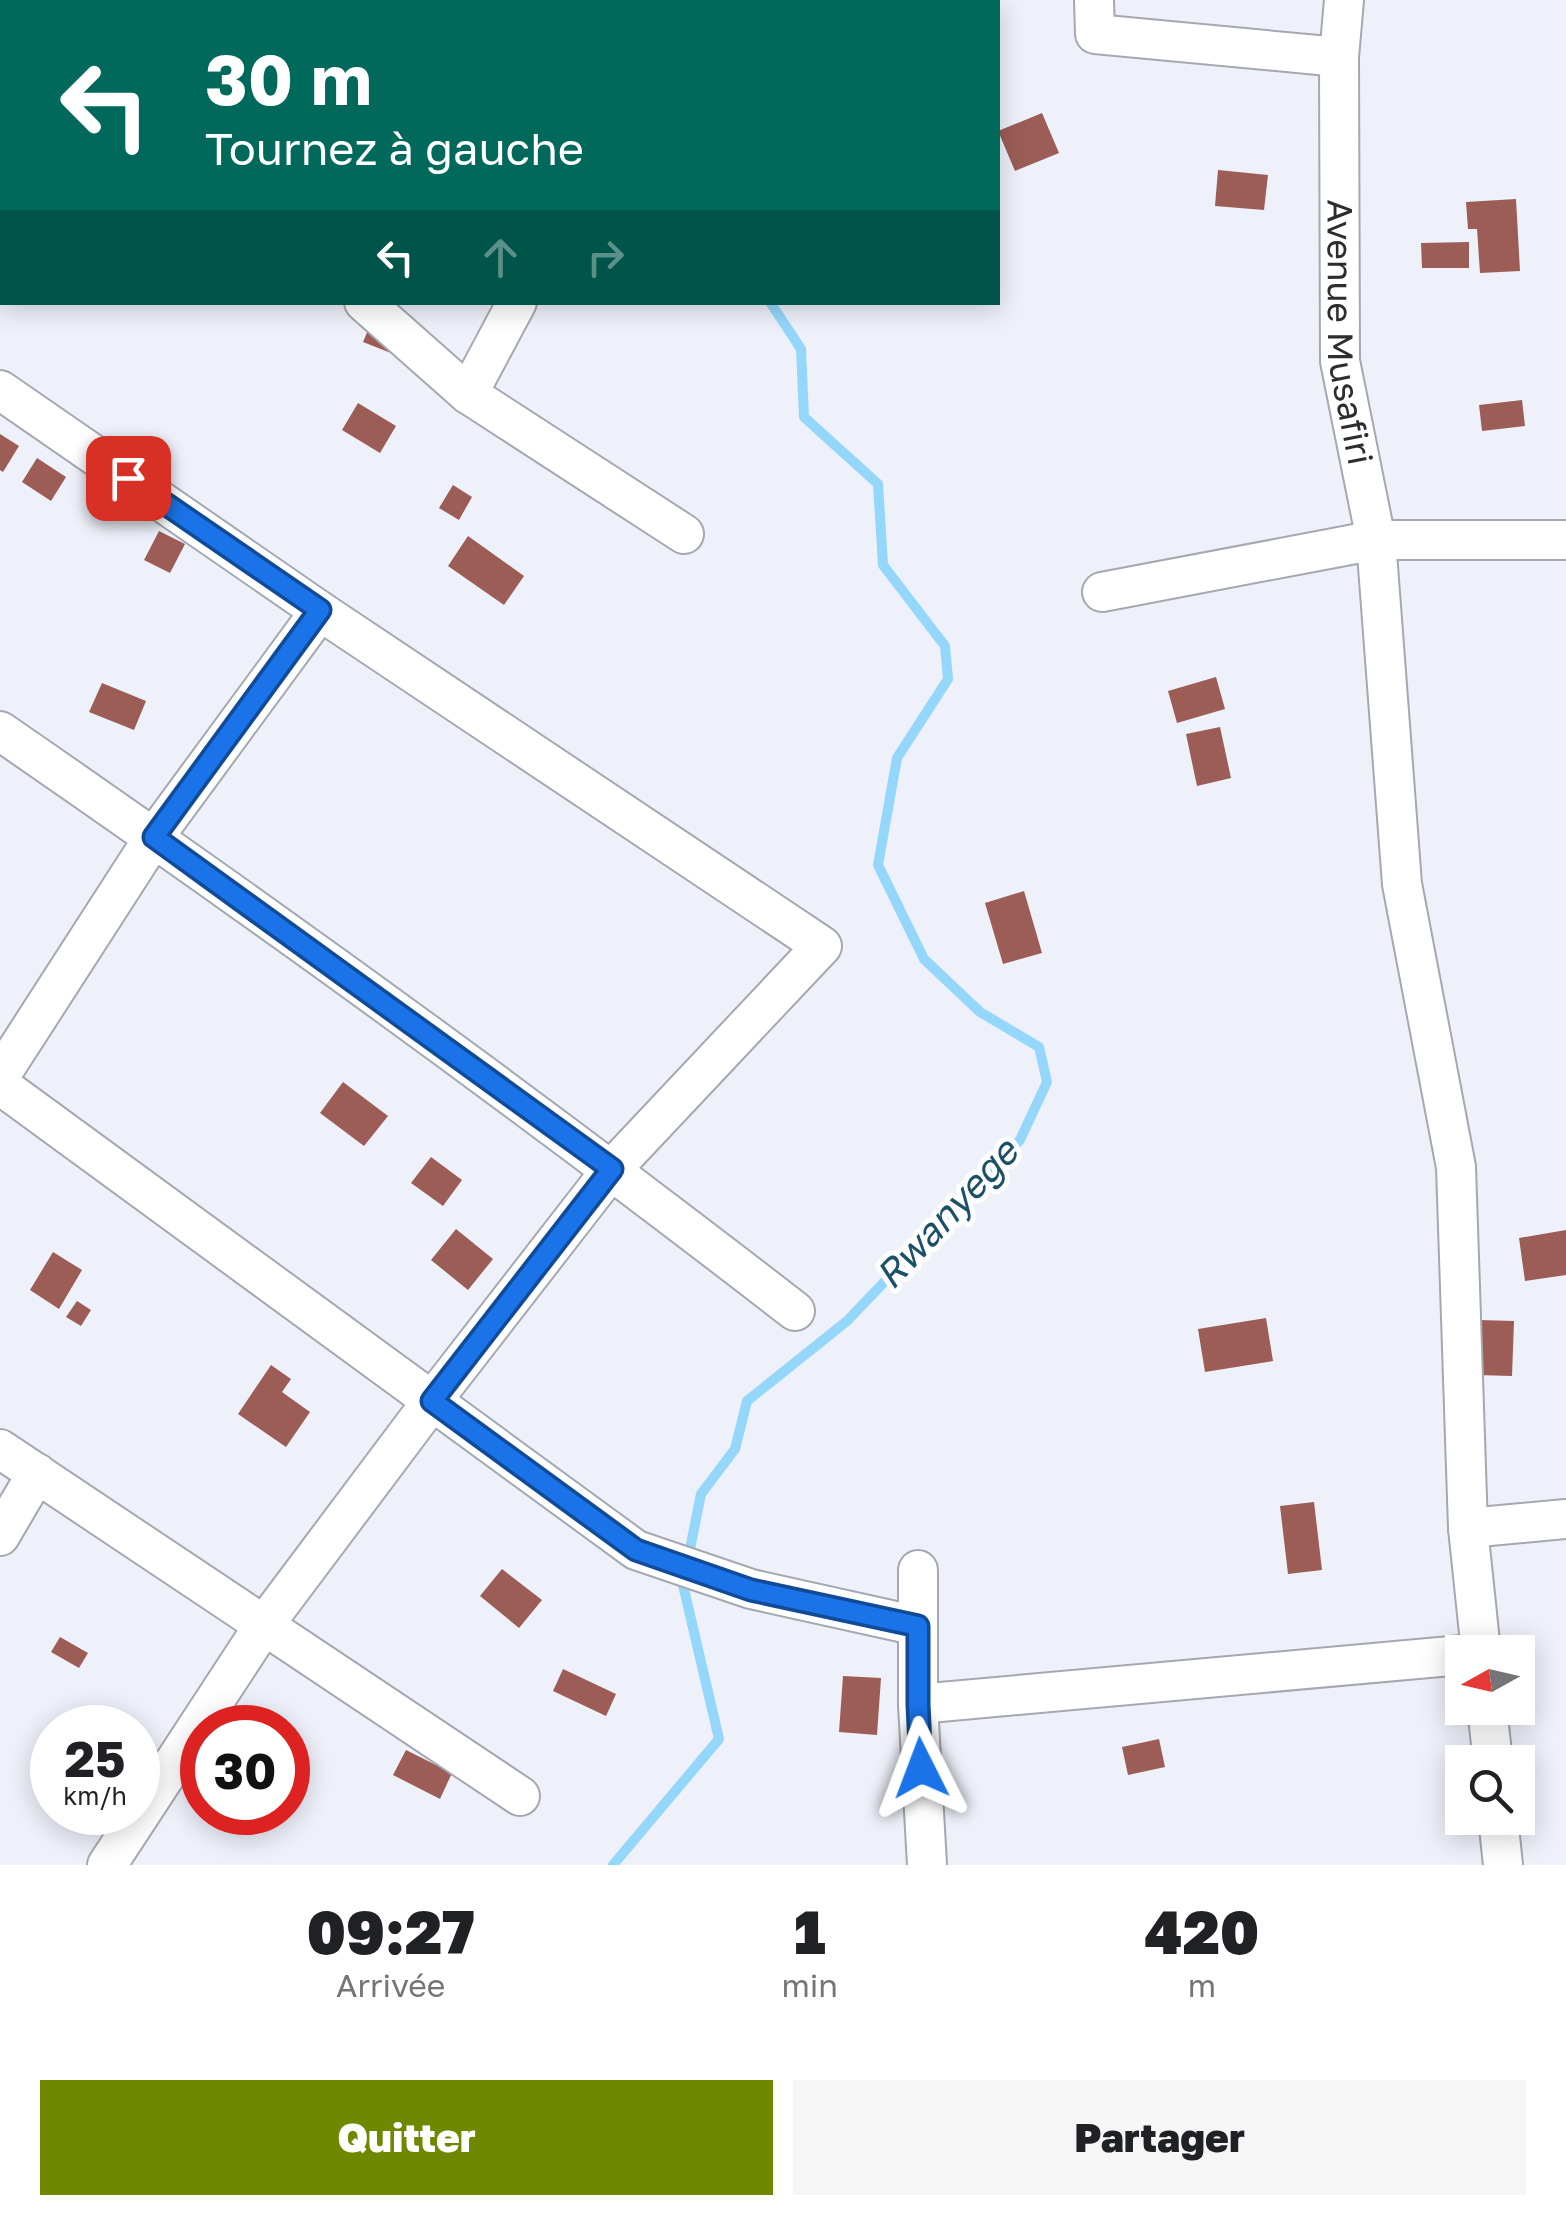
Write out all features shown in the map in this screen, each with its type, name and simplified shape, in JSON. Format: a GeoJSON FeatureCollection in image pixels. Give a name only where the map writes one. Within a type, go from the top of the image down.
{"type":"FeatureCollection","features":[{"type":"Feature","properties":{"kind":"street"},"geometry":{"type":"LineString","coordinates":[[1094,0],[1095,34],[1339,57]]}},
{"type":"Feature","properties":{"kind":"street","name":"Avenue Musafiri"},"geometry":{"type":"LineString","coordinates":[[1344,0],[1339,57],[1340,360],[1376,540],[1402,884],[1456,1167],[1468,1528],[1480,1635]]}},
{"type":"Feature","properties":{"kind":"street"},"geometry":{"type":"LineString","coordinates":[[367,305],[468,394],[684,534]]}},
{"type":"Feature","properties":{"kind":"street"},"geometry":{"type":"LineString","coordinates":[[468,394],[514,305]]}},
{"type":"Feature","properties":{"kind":"street"},"geometry":{"type":"LineString","coordinates":[[0,390],[822,946],[612,1169],[264,1626],[107,1865]]}},
{"type":"Feature","properties":{"kind":"street"},"geometry":{"type":"LineString","coordinates":[[1102,592],[1376,540],[1566,540]]}},
{"type":"Feature","properties":{"kind":"street"},"geometry":{"type":"LineString","coordinates":[[0,1076],[154,837],[320,610]]}},
{"type":"Feature","properties":{"kind":"street"},"geometry":{"type":"LineString","coordinates":[[0,731],[154,837],[612,1169],[795,1311]]}},
{"type":"Feature","properties":{"kind":"street"},"geometry":{"type":"LineString","coordinates":[[0,1085],[636,1550],[751,1590],[918,1626]]}},
{"type":"Feature","properties":{"kind":"street"},"geometry":{"type":"LineString","coordinates":[[0,1449],[520,1796]]}},
{"type":"Feature","properties":{"kind":"street"},"geometry":{"type":"LineString","coordinates":[[0,1536],[36,1473]]}},
{"type":"Feature","properties":{"kind":"street"},"geometry":{"type":"LineString","coordinates":[[1468,1528],[1566,1519]]}},
{"type":"Feature","properties":{"kind":"street"},"geometry":{"type":"LineString","coordinates":[[918,1570],[918,1704],[926,1865]]}},
{"type":"Feature","properties":{"kind":"street"},"geometry":{"type":"LineString","coordinates":[[918,1704],[1445,1658]]}},
{"type":"Feature","properties":{"kind":"street"},"geometry":{"type":"LineString","coordinates":[[1500,1835],[1503,1865]]}},
{"type":"Feature","properties":{"kind":"building"},"geometry":{"type":"Polygon","coordinates":[[[1042,113],[1059,153],[1015,171],[1000,130],[1042,113]]]}},
{"type":"Feature","properties":{"kind":"building"},"geometry":{"type":"Polygon","coordinates":[[[1218,170],[1268,175],[1264,210],[1215,206],[1218,170]]]}},
{"type":"Feature","properties":{"kind":"building"},"geometry":{"type":"Polygon","coordinates":[[[1516,199],[1520,271],[1480,273],[1477,229],[1468,229],[1466,202],[1516,199]]]}},
{"type":"Feature","properties":{"kind":"building"},"geometry":{"type":"Polygon","coordinates":[[[1469,242],[1469,268],[1422,268],[1421,243],[1469,242]]]}},
{"type":"Feature","properties":{"kind":"building"},"geometry":{"type":"Polygon","coordinates":[[[371,323],[396,355],[363,342],[371,323]]]}},
{"type":"Feature","properties":{"kind":"building"},"geometry":{"type":"Polygon","coordinates":[[[1522,400],[1525,426],[1482,431],[1479,405],[1522,400]]]}},
{"type":"Feature","properties":{"kind":"building"},"geometry":{"type":"Polygon","coordinates":[[[358,403],[396,426],[380,453],[342,430],[358,403]]]}},
{"type":"Feature","properties":{"kind":"building"},"geometry":{"type":"Polygon","coordinates":[[[0,434],[19,446],[3,472],[0,470],[0,434]]]}},
{"type":"Feature","properties":{"kind":"building"},"geometry":{"type":"Polygon","coordinates":[[[37,458],[66,477],[51,501],[22,482],[37,458]]]}},
{"type":"Feature","properties":{"kind":"building"},"geometry":{"type":"Polygon","coordinates":[[[453,485],[472,497],[459,520],[439,508],[453,485]]]}},
{"type":"Feature","properties":{"kind":"building"},"geometry":{"type":"Polygon","coordinates":[[[159,531],[185,544],[170,573],[144,560],[159,531]]]}},
{"type":"Feature","properties":{"kind":"building"},"geometry":{"type":"Polygon","coordinates":[[[468,536],[524,576],[504,605],[448,566],[468,536]]]}},
{"type":"Feature","properties":{"kind":"building"},"geometry":{"type":"Polygon","coordinates":[[[1216,677],[1225,709],[1177,723],[1168,691],[1216,677]]]}},
{"type":"Feature","properties":{"kind":"building"},"geometry":{"type":"Polygon","coordinates":[[[102,683],[146,701],[134,730],[89,712],[102,683]]]}},
{"type":"Feature","properties":{"kind":"building"},"geometry":{"type":"Polygon","coordinates":[[[1220,727],[1231,778],[1197,786],[1186,734],[1220,727]]]}},
{"type":"Feature","properties":{"kind":"building"},"geometry":{"type":"Polygon","coordinates":[[[1024,891],[1042,953],[1003,964],[985,903],[1024,891]]]}},
{"type":"Feature","properties":{"kind":"building"},"geometry":{"type":"Polygon","coordinates":[[[343,1082],[388,1116],[364,1146],[320,1113],[343,1082]]]}},
{"type":"Feature","properties":{"kind":"building"},"geometry":{"type":"Polygon","coordinates":[[[431,1157],[462,1180],[443,1206],[411,1183],[431,1157]]]}},
{"type":"Feature","properties":{"kind":"building"},"geometry":{"type":"Polygon","coordinates":[[[456,1229],[493,1259],[468,1290],[431,1260],[456,1229]]]}},
{"type":"Feature","properties":{"kind":"building"},"geometry":{"type":"Polygon","coordinates":[[[1566,1230],[1566,1275],[1525,1281],[1519,1238],[1566,1230]]]}},
{"type":"Feature","properties":{"kind":"building"},"geometry":{"type":"Polygon","coordinates":[[[53,1252],[82,1270],[59,1309],[30,1290],[53,1252]]]}},
{"type":"Feature","properties":{"kind":"building"},"geometry":{"type":"Polygon","coordinates":[[[77,1301],[91,1310],[81,1326],[66,1317],[77,1301]]]}},
{"type":"Feature","properties":{"kind":"building"},"geometry":{"type":"Polygon","coordinates":[[[1266,1318],[1273,1361],[1205,1372],[1198,1329],[1266,1318]]]}},
{"type":"Feature","properties":{"kind":"building"},"geometry":{"type":"Polygon","coordinates":[[[1479,1320],[1514,1321],[1512,1376],[1477,1375],[1479,1320]]]}},
{"type":"Feature","properties":{"kind":"building"},"geometry":{"type":"Polygon","coordinates":[[[271,1365],[291,1379],[282,1392],[310,1412],[286,1447],[238,1414],[271,1365]]]}},
{"type":"Feature","properties":{"kind":"building"},"geometry":{"type":"Polygon","coordinates":[[[1314,1502],[1322,1570],[1288,1574],[1280,1506],[1314,1502]]]}},
{"type":"Feature","properties":{"kind":"building"},"geometry":{"type":"Polygon","coordinates":[[[502,1569],[542,1600],[519,1628],[480,1596],[502,1569]]]}},
{"type":"Feature","properties":{"kind":"building"},"geometry":{"type":"Polygon","coordinates":[[[60,1637],[88,1653],[79,1668],[51,1652],[60,1637]]]}},
{"type":"Feature","properties":{"kind":"building"},"geometry":{"type":"Polygon","coordinates":[[[563,1669],[616,1694],[606,1716],[553,1691],[563,1669]]]}},
{"type":"Feature","properties":{"kind":"building"},"geometry":{"type":"Polygon","coordinates":[[[843,1676],[881,1678],[877,1735],[839,1732],[843,1676]]]}},
{"type":"Feature","properties":{"kind":"building"},"geometry":{"type":"Polygon","coordinates":[[[1159,1739],[1165,1767],[1128,1775],[1122,1747],[1159,1739]]]}},
{"type":"Feature","properties":{"kind":"building"},"geometry":{"type":"Polygon","coordinates":[[[406,1750],[452,1773],[440,1799],[393,1775],[406,1750]]]}},
{"type":"Feature","properties":{"kind":"waterway","name":"Rwanyege"},"geometry":{"type":"LineString","coordinates":[[688,1559],[701,1494],[735,1449],[747,1401],[847,1321],[1020,1140],[1047,1082],[1039,1047],[980,1012],[924,959],[878,865],[897,758],[948,679],[945,646],[883,565],[878,484],[804,417],[801,349],[772,305]]}},
{"type":"Feature","properties":{"kind":"waterway","name":"Rwanyege"},"geometry":{"type":"LineString","coordinates":[[613,1865],[719,1739],[683,1585],[685,1576]]}},
{"type":"Feature","properties":{"kind":"route"},"geometry":{"type":"LineString","coordinates":[[128,478],[320,610],[154,837],[612,1169],[432,1401],[636,1550],[751,1590],[918,1626],[921,1768]]}}]}
